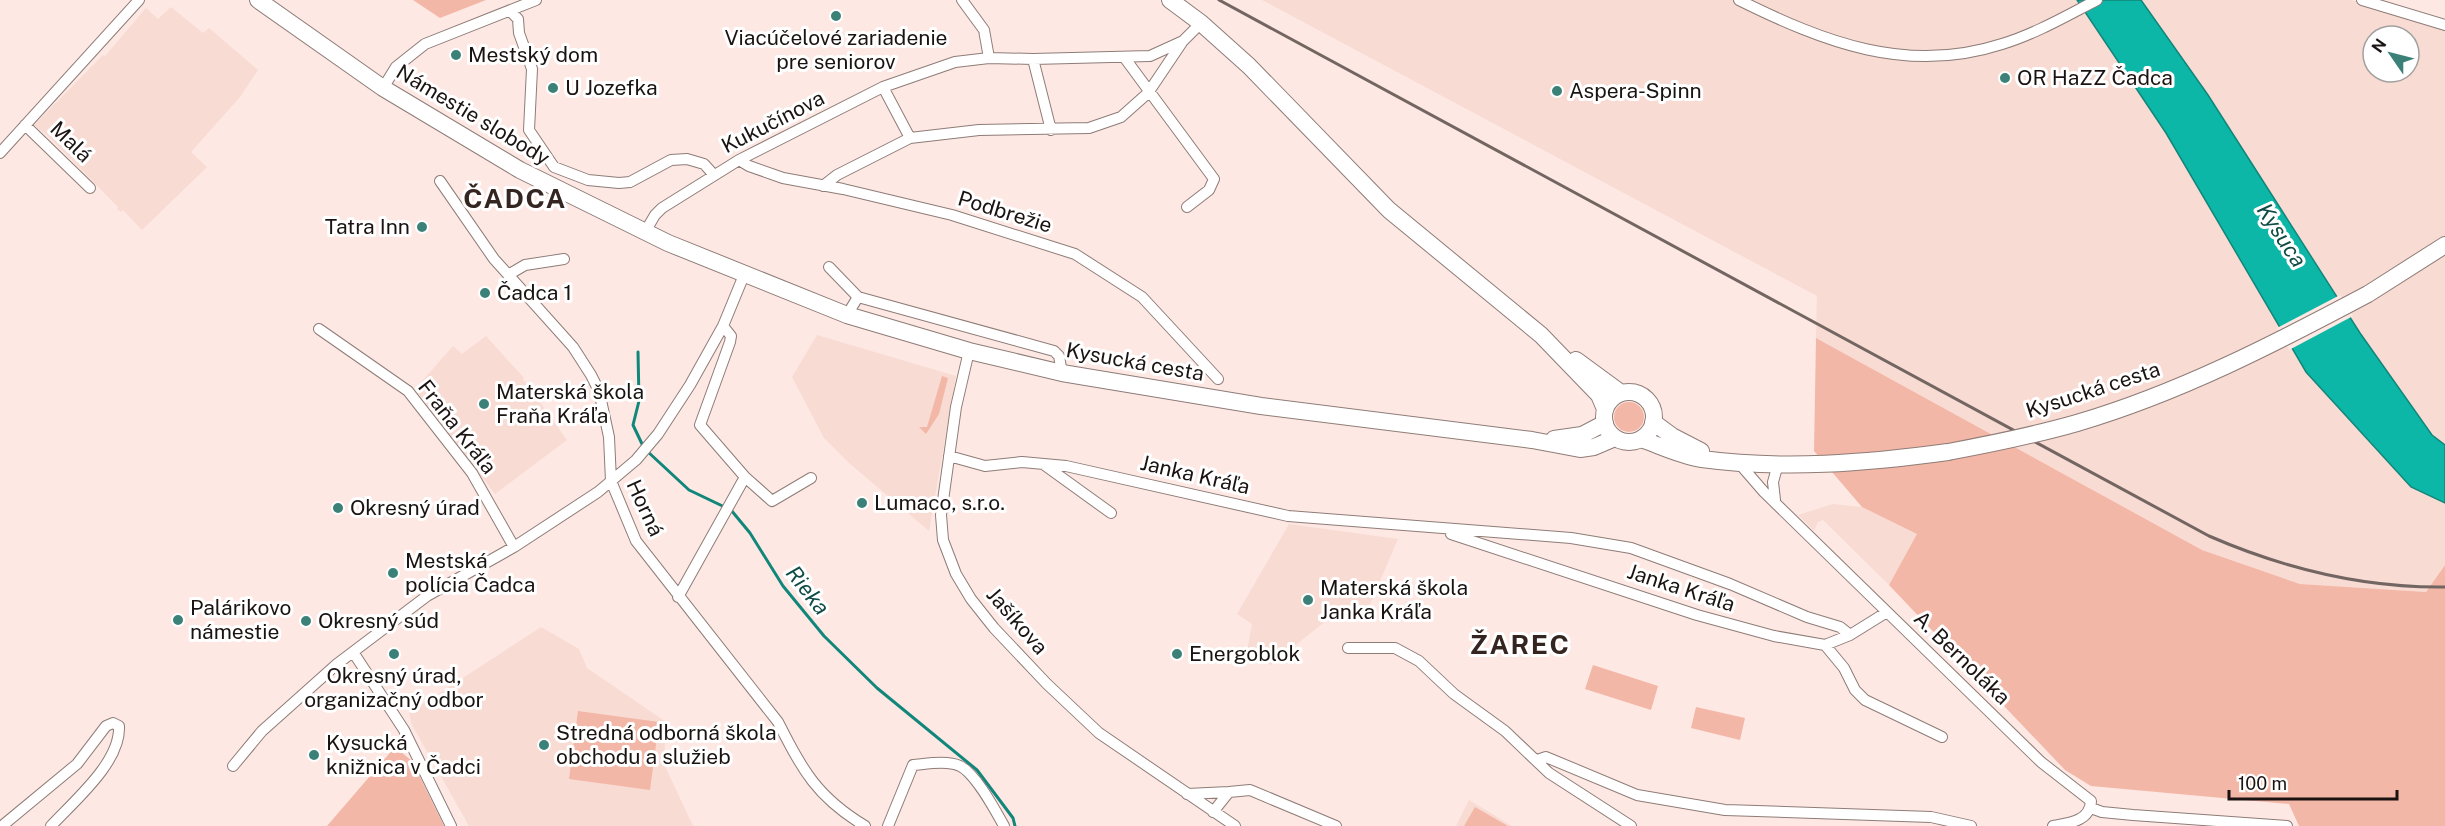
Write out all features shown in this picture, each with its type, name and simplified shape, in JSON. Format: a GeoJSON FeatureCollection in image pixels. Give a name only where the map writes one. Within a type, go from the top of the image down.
{"type":"FeatureCollection","features":[{"type":"Feature","properties":{"kind":"main road","name":"Námestie slobody"},"geometry":{"type":"LineString","coordinates":[[258,0],[383,88],[520,170],[645,232],[744,275]]}},
{"type":"Feature","properties":{"kind":"main road"},"geometry":{"type":"LineString","coordinates":[[1170,0],[1201,23],[1249,66],[1389,210],[1541,335],[1621,393],[1636,393],[1648,401],[1654,415],[1653,422],[1649,432],[1641,439]]}},
{"type":"Feature","properties":{"kind":"main road","name":"Kysucká cesta"},"geometry":{"type":"LineString","coordinates":[[744,275],[847,315],[969,351],[1062,374],[1261,406],[1532,440],[1580,449],[1593,447],[1615,438],[1628,442],[1641,439],[1701,459],[1778,464],[1865,461],[1948,453],[2077,423],[2147,399],[2265,347],[2368,294],[2445,245]]}},
{"type":"Feature","properties":{"kind":"main road"},"geometry":{"type":"LineString","coordinates":[[1541,335],[1599,395],[1615,438]]}},
{"type":"Feature","properties":{"kind":"main road","name":"Kysucká cesta"},"geometry":{"type":"LineString","coordinates":[[1532,440],[1573,437],[1605,416],[1614,397],[1621,393]]}},
{"type":"Feature","properties":{"kind":"main road","name":"Kysucká cesta"},"geometry":{"type":"LineString","coordinates":[[1653,422],[1671,436],[1729,461]]}},
{"type":"Feature","properties":{"kind":"street"},"geometry":{"type":"LineString","coordinates":[[0,152],[139,0]]}},
{"type":"Feature","properties":{"kind":"street"},"geometry":{"type":"LineString","coordinates":[[383,88],[396,67],[424,44],[536,0]]}},
{"type":"Feature","properties":{"kind":"street"},"geometry":{"type":"LineString","coordinates":[[962,0],[984,30],[989,58]]}},
{"type":"Feature","properties":{"kind":"street"},"geometry":{"type":"LineString","coordinates":[[1739,0],[1824,39],[1867,51],[1906,56],[1948,56],[1982,50],[2018,38],[2097,0]]}},
{"type":"Feature","properties":{"kind":"street"},"geometry":{"type":"LineString","coordinates":[[2362,0],[2445,25]]}},
{"type":"Feature","properties":{"kind":"street","name":"Kukučínova"},"geometry":{"type":"LineString","coordinates":[[510,11],[518,20],[519,33],[532,69],[529,130],[554,167],[588,180],[619,183],[630,182],[670,160],[687,159],[704,164],[714,175]]}},
{"type":"Feature","properties":{"kind":"street"},"geometry":{"type":"LineString","coordinates":[[823,186],[837,175],[910,138],[979,130],[1089,128],[1121,117],[1148,93],[1183,41],[1201,23]]}},
{"type":"Feature","properties":{"kind":"street","name":"Kukučínova"},"geometry":{"type":"LineString","coordinates":[[645,232],[662,208],[714,175],[883,87],[955,62],[989,58],[1033,60],[1150,56],[1183,41]]}},
{"type":"Feature","properties":{"kind":"street"},"geometry":{"type":"LineString","coordinates":[[1124,57],[1148,93],[1214,179],[1209,190],[1187,207]]}},
{"type":"Feature","properties":{"kind":"street"},"geometry":{"type":"LineString","coordinates":[[1033,60],[1051,130]]}},
{"type":"Feature","properties":{"kind":"street"},"geometry":{"type":"LineString","coordinates":[[883,87],[910,138]]}},
{"type":"Feature","properties":{"kind":"street","name":"Malá"},"geometry":{"type":"LineString","coordinates":[[25,125],[90,188]]}},
{"type":"Feature","properties":{"kind":"street","name":"Podbrežie"},"geometry":{"type":"LineString","coordinates":[[739,160],[783,178],[952,215],[1075,254],[1142,297],[1218,379]]}},
{"type":"Feature","properties":{"kind":"street","name":"Horná"},"geometry":{"type":"LineString","coordinates":[[440,181],[508,275],[573,347],[599,391],[609,437],[611,482],[636,541],[778,722],[795,756],[816,787],[831,803],[865,826]]}},
{"type":"Feature","properties":{"kind":"street"},"geometry":{"type":"LineString","coordinates":[[508,275],[525,265],[564,258]]}},
{"type":"Feature","properties":{"kind":"street"},"geometry":{"type":"LineString","coordinates":[[829,267],[858,297],[1054,351],[1059,356],[1062,374]]}},
{"type":"Feature","properties":{"kind":"street"},"geometry":{"type":"LineString","coordinates":[[233,766],[262,731],[353,652],[427,596],[514,547],[598,492],[636,460],[658,434],[690,385],[723,326],[744,275]]}},
{"type":"Feature","properties":{"kind":"street"},"geometry":{"type":"LineString","coordinates":[[847,315],[858,297]]}},
{"type":"Feature","properties":{"kind":"street"},"geometry":{"type":"LineString","coordinates":[[723,326],[730,336],[729,342],[700,424],[745,477],[772,501],[811,477]]}},
{"type":"Feature","properties":{"kind":"street","name":"Fraňa Kráľa"},"geometry":{"type":"LineString","coordinates":[[319,329],[408,391],[472,473],[514,547]]}},
{"type":"Feature","properties":{"kind":"street","name":"Jašíkova"},"geometry":{"type":"LineString","coordinates":[[969,351],[956,407],[941,515],[943,540],[956,574],[971,599],[994,628],[1047,684],[1099,733],[1235,826]]}},
{"type":"Feature","properties":{"kind":"street","name":"Janka Kráľa"},"geometry":{"type":"LineString","coordinates":[[949,456],[985,466],[1022,462],[1066,466],[1288,516],[1571,538],[1631,548],[1730,584],[1808,617],[1840,627],[1850,635]]}},
{"type":"Feature","properties":{"kind":"street","name":"A. Bernoláka"},"geometry":{"type":"LineString","coordinates":[[1729,461],[1774,500],[2041,762],[2091,801],[2091,808]]}},
{"type":"Feature","properties":{"kind":"street"},"geometry":{"type":"LineString","coordinates":[[1043,463],[1111,513]]}},
{"type":"Feature","properties":{"kind":"street"},"geometry":{"type":"LineString","coordinates":[[1774,500],[1773,482],[1778,464]]}},
{"type":"Feature","properties":{"kind":"street"},"geometry":{"type":"LineString","coordinates":[[678,597],[745,477]]}},
{"type":"Feature","properties":{"kind":"street","name":"Janka Kráľa"},"geometry":{"type":"LineString","coordinates":[[1435,529],[1697,615],[1774,636],[1825,645]]}},
{"type":"Feature","properties":{"kind":"street"},"geometry":{"type":"LineString","coordinates":[[1887,612],[1850,635],[1825,645],[1844,668],[1856,690],[1865,700],[1942,737]]}},
{"type":"Feature","properties":{"kind":"street"},"geometry":{"type":"LineString","coordinates":[[1348,648],[1395,648],[1419,661],[1454,694],[1505,731],[1549,773],[1631,826]]}},
{"type":"Feature","properties":{"kind":"street"},"geometry":{"type":"LineString","coordinates":[[353,652],[404,730],[451,826]]}},
{"type":"Feature","properties":{"kind":"street"},"geometry":{"type":"LineString","coordinates":[[2,826],[77,764],[106,726],[113,723],[119,726],[120,739],[108,762],[51,826]]}},
{"type":"Feature","properties":{"kind":"street"},"geometry":{"type":"LineString","coordinates":[[1537,760],[1546,757],[1637,795],[1725,810],[1931,817],[1971,826]]}},
{"type":"Feature","properties":{"kind":"street"},"geometry":{"type":"LineString","coordinates":[[888,826],[913,765],[936,763],[959,766],[976,782],[1004,826]]}},
{"type":"Feature","properties":{"kind":"street"},"geometry":{"type":"LineString","coordinates":[[1187,794],[1250,790],[1336,826]]}},
{"type":"Feature","properties":{"kind":"street"},"geometry":{"type":"LineString","coordinates":[[1213,812],[1229,792]]}},
{"type":"Feature","properties":{"kind":"street"},"geometry":{"type":"LineString","coordinates":[[2053,826],[2084,818],[2091,808],[2102,812],[2133,815],[2287,826]]}},
{"type":"Feature","properties":{"kind":"shaded area"},"geometry":{"type":"Polygon","coordinates":[[[413,0],[486,0],[440,18],[413,0]]]}},
{"type":"Feature","properties":{"kind":"shaded area"},"geometry":{"type":"Polygon","coordinates":[[[1262,0],[2076,0],[2411,487],[2445,503],[2445,565],[2426,592],[2300,584],[2202,550],[1816,338],[1817,296],[1262,0]]]}},
{"type":"Feature","properties":{"kind":"shaded area"},"geometry":{"type":"Polygon","coordinates":[[[2141,0],[2351,0],[2445,27],[2445,445],[2433,435],[2360,333],[2208,95],[2141,0]]]}},
{"type":"Feature","properties":{"kind":"shaded area"},"geometry":{"type":"Polygon","coordinates":[[[171,7],[203,33],[209,28],[258,70],[240,97],[191,152],[207,167],[142,230],[123,210],[121,212],[117,209],[118,207],[47,135],[34,125],[103,55],[105,56],[146,8],[158,19],[171,7]]]}},
{"type":"Feature","properties":{"kind":"shaded area"},"geometry":{"type":"Polygon","coordinates":[[[817,335],[956,376],[929,531],[849,463],[824,438],[792,377],[817,335]]]}},
{"type":"Feature","properties":{"kind":"shaded area","name":"Materská škola Fraňa Kráľa"},"geometry":{"type":"Polygon","coordinates":[[[486,336],[524,378],[567,440],[495,494],[415,389],[453,346],[462,354],[486,336]]]}},
{"type":"Feature","properties":{"kind":"shaded area"},"geometry":{"type":"Polygon","coordinates":[[[1816,338],[2202,550],[2300,584],[2426,592],[2445,565],[2445,826],[2299,826],[2289,804],[2091,786],[2065,770],[1889,585],[1917,534],[1862,507],[1814,451],[1816,338]]]}},
{"type":"Feature","properties":{"kind":"shaded area"},"geometry":{"type":"Polygon","coordinates":[[[942,376],[948,378],[939,414],[926,434],[919,427],[927,427],[942,376]]]}},
{"type":"Feature","properties":{"kind":"shaded area"},"geometry":{"type":"Polygon","coordinates":[[[1629,402],[1640,406],[1644,417],[1640,428],[1629,432],[1618,428],[1614,417],[1618,406],[1629,402]]]}},
{"type":"Feature","properties":{"kind":"shaded area"},"geometry":{"type":"Polygon","coordinates":[[[1833,504],[1862,507],[1918,534],[1889,585],[1823,520],[1818,522],[1814,531],[1798,515],[1833,504]]]}},
{"type":"Feature","properties":{"kind":"shaded area","name":"Materská škola Janka Kráľa"},"geometry":{"type":"Polygon","coordinates":[[[1289,524],[1398,539],[1368,609],[1332,616],[1271,665],[1247,651],[1252,624],[1237,614],[1289,524]]]}},
{"type":"Feature","properties":{"kind":"shaded area","name":"Stredná odborná škola obchodu a služieb"},"geometry":{"type":"Polygon","coordinates":[[[541,627],[579,649],[587,668],[666,722],[664,764],[693,826],[469,826],[412,725],[409,713],[541,627]]]}},
{"type":"Feature","properties":{"kind":"shaded area"},"geometry":{"type":"Polygon","coordinates":[[[1593,665],[1658,686],[1651,710],[1585,689],[1593,665]]]}},
{"type":"Feature","properties":{"kind":"shaded area"},"geometry":{"type":"Polygon","coordinates":[[[1696,707],[1745,718],[1740,740],[1691,728],[1696,707]]]}},
{"type":"Feature","properties":{"kind":"shaded area"},"geometry":{"type":"Polygon","coordinates":[[[578,711],[659,722],[650,790],[569,779],[578,711]]]}},
{"type":"Feature","properties":{"kind":"shaded area"},"geometry":{"type":"Polygon","coordinates":[[[395,747],[412,761],[444,826],[327,826],[395,747]]]}},
{"type":"Feature","properties":{"kind":"shaded area"},"geometry":{"type":"Polygon","coordinates":[[[1469,800],[1512,826],[1456,826],[1469,800]]]}},
{"type":"Feature","properties":{"kind":"shaded area"},"geometry":{"type":"Polygon","coordinates":[[[1475,807],[1508,826],[1464,826],[1475,807]]]}},
{"type":"Feature","properties":{"kind":"water","name":"Kysuca"},"geometry":{"type":"Polygon","coordinates":[[[2077,0],[2141,0],[2208,95],[2360,333],[2432,435],[2445,445],[2445,503],[2411,487],[2306,372],[2166,133],[2077,0]]]}},
{"type":"Feature","properties":{"kind":"pier"},"geometry":{"type":"Polygon","coordinates":[[[2340,295],[2353,316],[2289,350],[2277,328],[2340,295]]]}},
{"type":"Feature","properties":{"kind":"waterway","name":"Rieka"},"geometry":{"type":"LineString","coordinates":[[638,352],[639,401],[633,425],[643,446]]}},
{"type":"Feature","properties":{"kind":"waterway","name":"Rieka"},"geometry":{"type":"LineString","coordinates":[[647,451],[689,490],[731,510],[750,533],[783,586],[824,636],[877,688],[977,770],[1013,818],[1015,826]]}},
{"type":"Feature","properties":{"kind":"railway"},"geometry":{"type":"LineString","coordinates":[[1219,0],[2209,536],[2266,558],[2324,574],[2384,584],[2445,587]]}},
{"type":"Feature","properties":{"kind":"place","name":"Viacúčelové zariadenie pre seniorov"},"geometry":{"type":"Point","coordinates":[836,16]}},
{"type":"Feature","properties":{"kind":"place","name":"Mestský dom"},"geometry":{"type":"Point","coordinates":[456,55]}},
{"type":"Feature","properties":{"kind":"place","name":"OR HaZZ Čadca"},"geometry":{"type":"Point","coordinates":[2005,78]}},
{"type":"Feature","properties":{"kind":"place","name":"U Jozefka"},"geometry":{"type":"Point","coordinates":[553,88]}},
{"type":"Feature","properties":{"kind":"place","name":"Aspera-Spinn"},"geometry":{"type":"Point","coordinates":[1557,91]}},
{"type":"Feature","properties":{"kind":"place","name":"Tatra Inn"},"geometry":{"type":"Point","coordinates":[422,227]}},
{"type":"Feature","properties":{"kind":"place","name":"Čadca 1"},"geometry":{"type":"Point","coordinates":[485,293]}},
{"type":"Feature","properties":{"kind":"place","name":"Materská škola Fraňa Kráľa"},"geometry":{"type":"Point","coordinates":[484,404]}},
{"type":"Feature","properties":{"kind":"place","name":"Lumaco, s.r.o."},"geometry":{"type":"Point","coordinates":[862,503]}},
{"type":"Feature","properties":{"kind":"place","name":"Okresný úrad"},"geometry":{"type":"Point","coordinates":[338,508]}},
{"type":"Feature","properties":{"kind":"place","name":"Mestská polícia Čadca"},"geometry":{"type":"Point","coordinates":[393,573]}},
{"type":"Feature","properties":{"kind":"place","name":"Materská škola Janka Kráľa"},"geometry":{"type":"Point","coordinates":[1308,600]}},
{"type":"Feature","properties":{"kind":"place","name":"Palárikovo námestie"},"geometry":{"type":"Point","coordinates":[178,620]}},
{"type":"Feature","properties":{"kind":"place","name":"Okresný súd"},"geometry":{"type":"Point","coordinates":[306,621]}},
{"type":"Feature","properties":{"kind":"place","name":"Okresný úrad, organizačný odbor"},"geometry":{"type":"Point","coordinates":[394,654]}},
{"type":"Feature","properties":{"kind":"place","name":"Energoblok"},"geometry":{"type":"Point","coordinates":[1177,654]}},
{"type":"Feature","properties":{"kind":"place","name":"Stredná odborná škola obchodu a služieb"},"geometry":{"type":"Point","coordinates":[544,745]}},
{"type":"Feature","properties":{"kind":"place","name":"Kysucká knižnica v Čadci"},"geometry":{"type":"Point","coordinates":[314,755]}},
{"type":"Feature","properties":{"kind":"district","name":"ČADCA"},"geometry":{"type":"Point","coordinates":[515,199]}},
{"type":"Feature","properties":{"kind":"district","name":"ŽAREC"},"geometry":{"type":"Point","coordinates":[1520,645]}}]}
